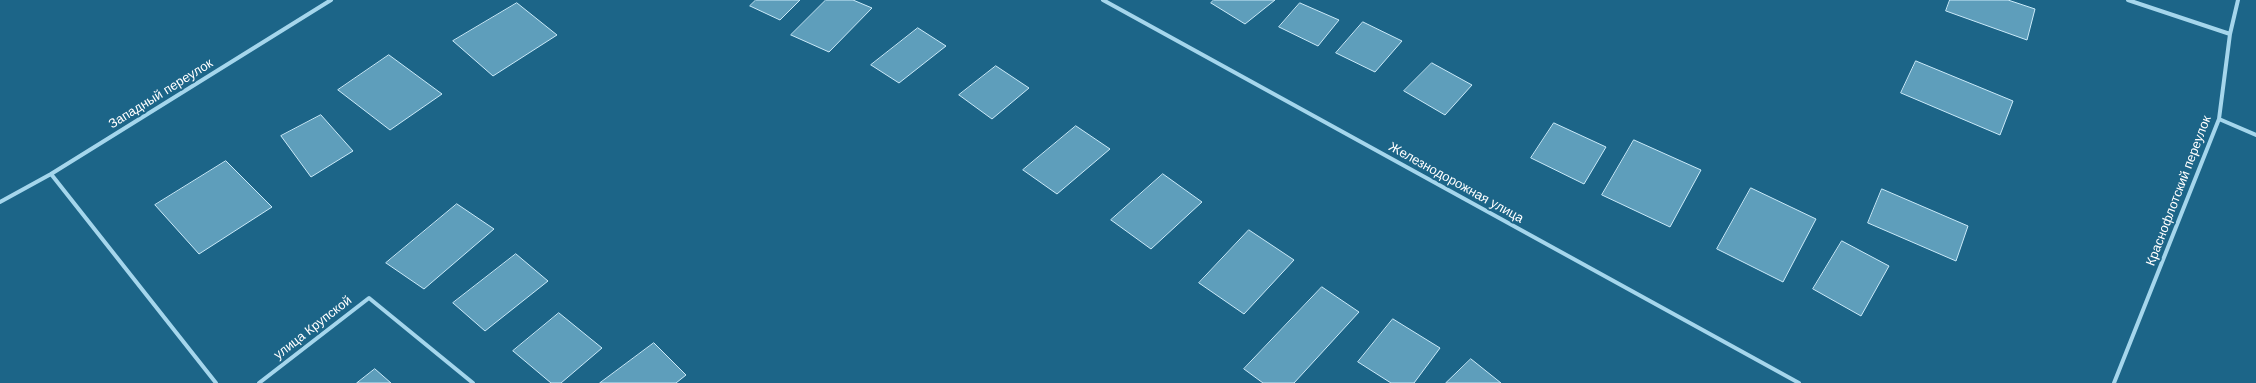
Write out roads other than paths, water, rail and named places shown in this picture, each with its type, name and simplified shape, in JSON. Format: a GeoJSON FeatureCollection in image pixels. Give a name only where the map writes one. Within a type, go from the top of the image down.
{"type":"FeatureCollection","features":[{"type":"Feature","properties":{"kind":"street","name":"Западный переулок"},"geometry":{"type":"LineString","coordinates":[[0,202],[51,174],[331,0]]}},
{"type":"Feature","properties":{"kind":"street","name":"Железнодорожная улица"},"geometry":{"type":"LineString","coordinates":[[1103,0],[1799,383]]}},
{"type":"Feature","properties":{"kind":"street"},"geometry":{"type":"LineString","coordinates":[[2128,0],[2230,34]]}},
{"type":"Feature","properties":{"kind":"street","name":"Краснофлотский переулок"},"geometry":{"type":"LineString","coordinates":[[2114,383],[2219,119],[2230,34],[2238,0]]}},
{"type":"Feature","properties":{"kind":"street"},"geometry":{"type":"LineString","coordinates":[[2219,119],[2256,135]]}},
{"type":"Feature","properties":{"kind":"street"},"geometry":{"type":"LineString","coordinates":[[51,174],[216,383]]}},
{"type":"Feature","properties":{"kind":"street","name":"улица Крупской"},"geometry":{"type":"LineString","coordinates":[[259,383],[369,298],[473,383]]}}]}
